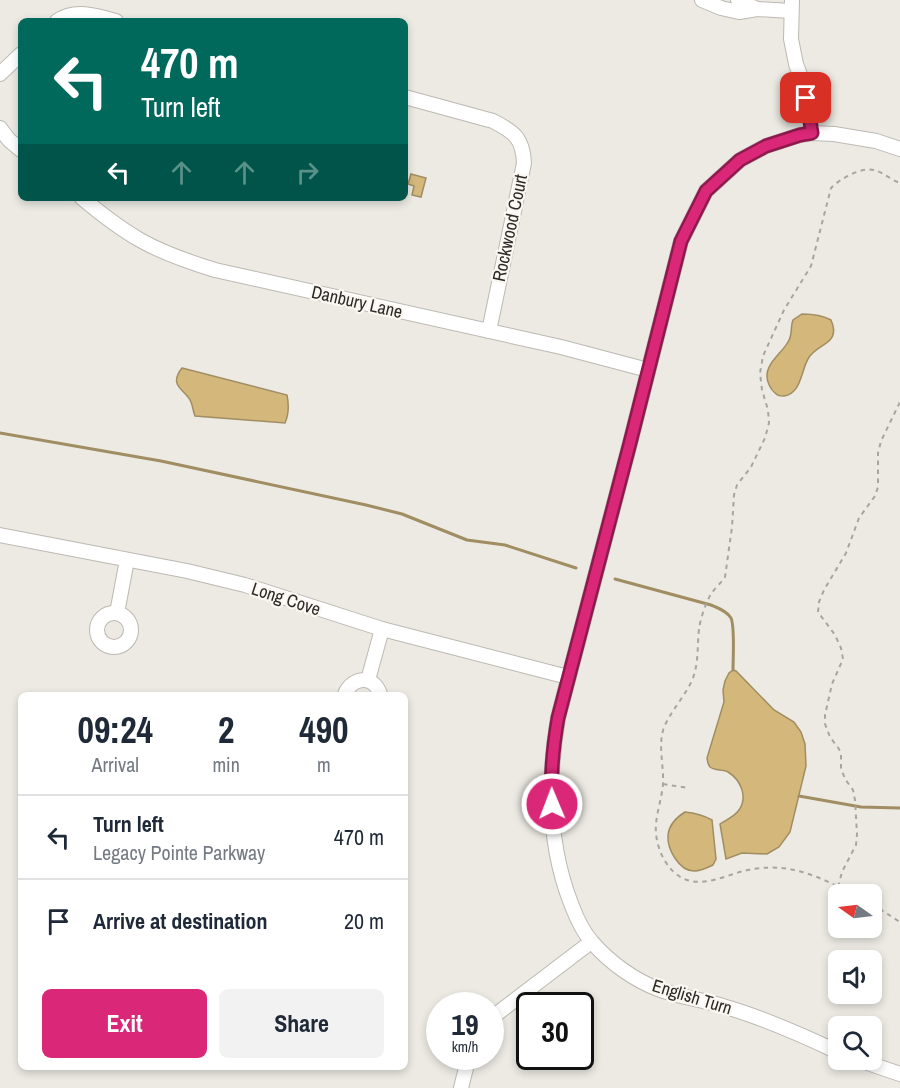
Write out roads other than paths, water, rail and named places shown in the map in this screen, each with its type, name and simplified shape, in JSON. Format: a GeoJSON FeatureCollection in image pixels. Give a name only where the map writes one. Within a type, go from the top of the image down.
{"type":"FeatureCollection","features":[{"type":"Feature","properties":{"kind":"street"},"geometry":{"type":"LineString","coordinates":[[702,0],[739,12],[791,5],[791,39],[803,83],[812,133]]}},
{"type":"Feature","properties":{"kind":"street"},"geometry":{"type":"LineString","coordinates":[[738,0],[757,9]]}},
{"type":"Feature","properties":{"kind":"street"},"geometry":{"type":"LineString","coordinates":[[61,18],[74,13],[85,13],[104,18]]}},
{"type":"Feature","properties":{"kind":"street"},"geometry":{"type":"LineString","coordinates":[[0,74],[18,57]]}},
{"type":"Feature","properties":{"kind":"street","name":"Rockwood Court"},"geometry":{"type":"LineString","coordinates":[[408,99],[493,121],[515,134],[521,142],[524,163],[489,331]]}},
{"type":"Feature","properties":{"kind":"street"},"geometry":{"type":"LineString","coordinates":[[0,128],[18,148]]}},
{"type":"Feature","properties":{"kind":"street","name":"English Turn"},"geometry":{"type":"LineString","coordinates":[[828,1047],[787,1028],[728,1007],[658,990],[610,960],[591,942],[568,896],[558,860],[550,782],[554,743],[568,677],[681,241],[706,191],[740,160],[766,146],[800,135],[834,134],[876,141],[900,149]]}},
{"type":"Feature","properties":{"kind":"street","name":"Danbury Lane"},"geometry":{"type":"LineString","coordinates":[[86,201],[139,239],[163,252],[187,261],[226,272],[561,347],[648,370]]}},
{"type":"Feature","properties":{"kind":"street","name":"Long Cove"},"geometry":{"type":"LineString","coordinates":[[0,535],[187,571],[245,585],[382,629],[568,677]]}},
{"type":"Feature","properties":{"kind":"street"},"geometry":{"type":"LineString","coordinates":[[117,613],[127,560]]}},
{"type":"Feature","properties":{"kind":"street"},"geometry":{"type":"LineString","coordinates":[[368,680],[382,629]]}},
{"type":"Feature","properties":{"kind":"street"},"geometry":{"type":"LineString","coordinates":[[346,692],[353,683],[360,680],[368,680],[380,692]]}},
{"type":"Feature","properties":{"kind":"street"},"geometry":{"type":"LineString","coordinates":[[504,1008],[591,942]]}},
{"type":"Feature","properties":{"kind":"street"},"geometry":{"type":"LineString","coordinates":[[882,1068],[900,1074]]}},
{"type":"Feature","properties":{"kind":"street"},"geometry":{"type":"LineString","coordinates":[[461,1088],[466,1070]]}},
{"type":"Feature","properties":{"kind":"waterway"},"geometry":{"type":"LineString","coordinates":[[0,433],[161,461],[366,505],[402,514],[467,540],[505,545],[576,568]]}},
{"type":"Feature","properties":{"kind":"waterway"},"geometry":{"type":"LineString","coordinates":[[615,579],[711,605],[727,613],[731,618],[733,628],[733,670]]}},
{"type":"Feature","properties":{"kind":"waterway"},"geometry":{"type":"LineString","coordinates":[[799,796],[861,807],[900,808]]}}]}
